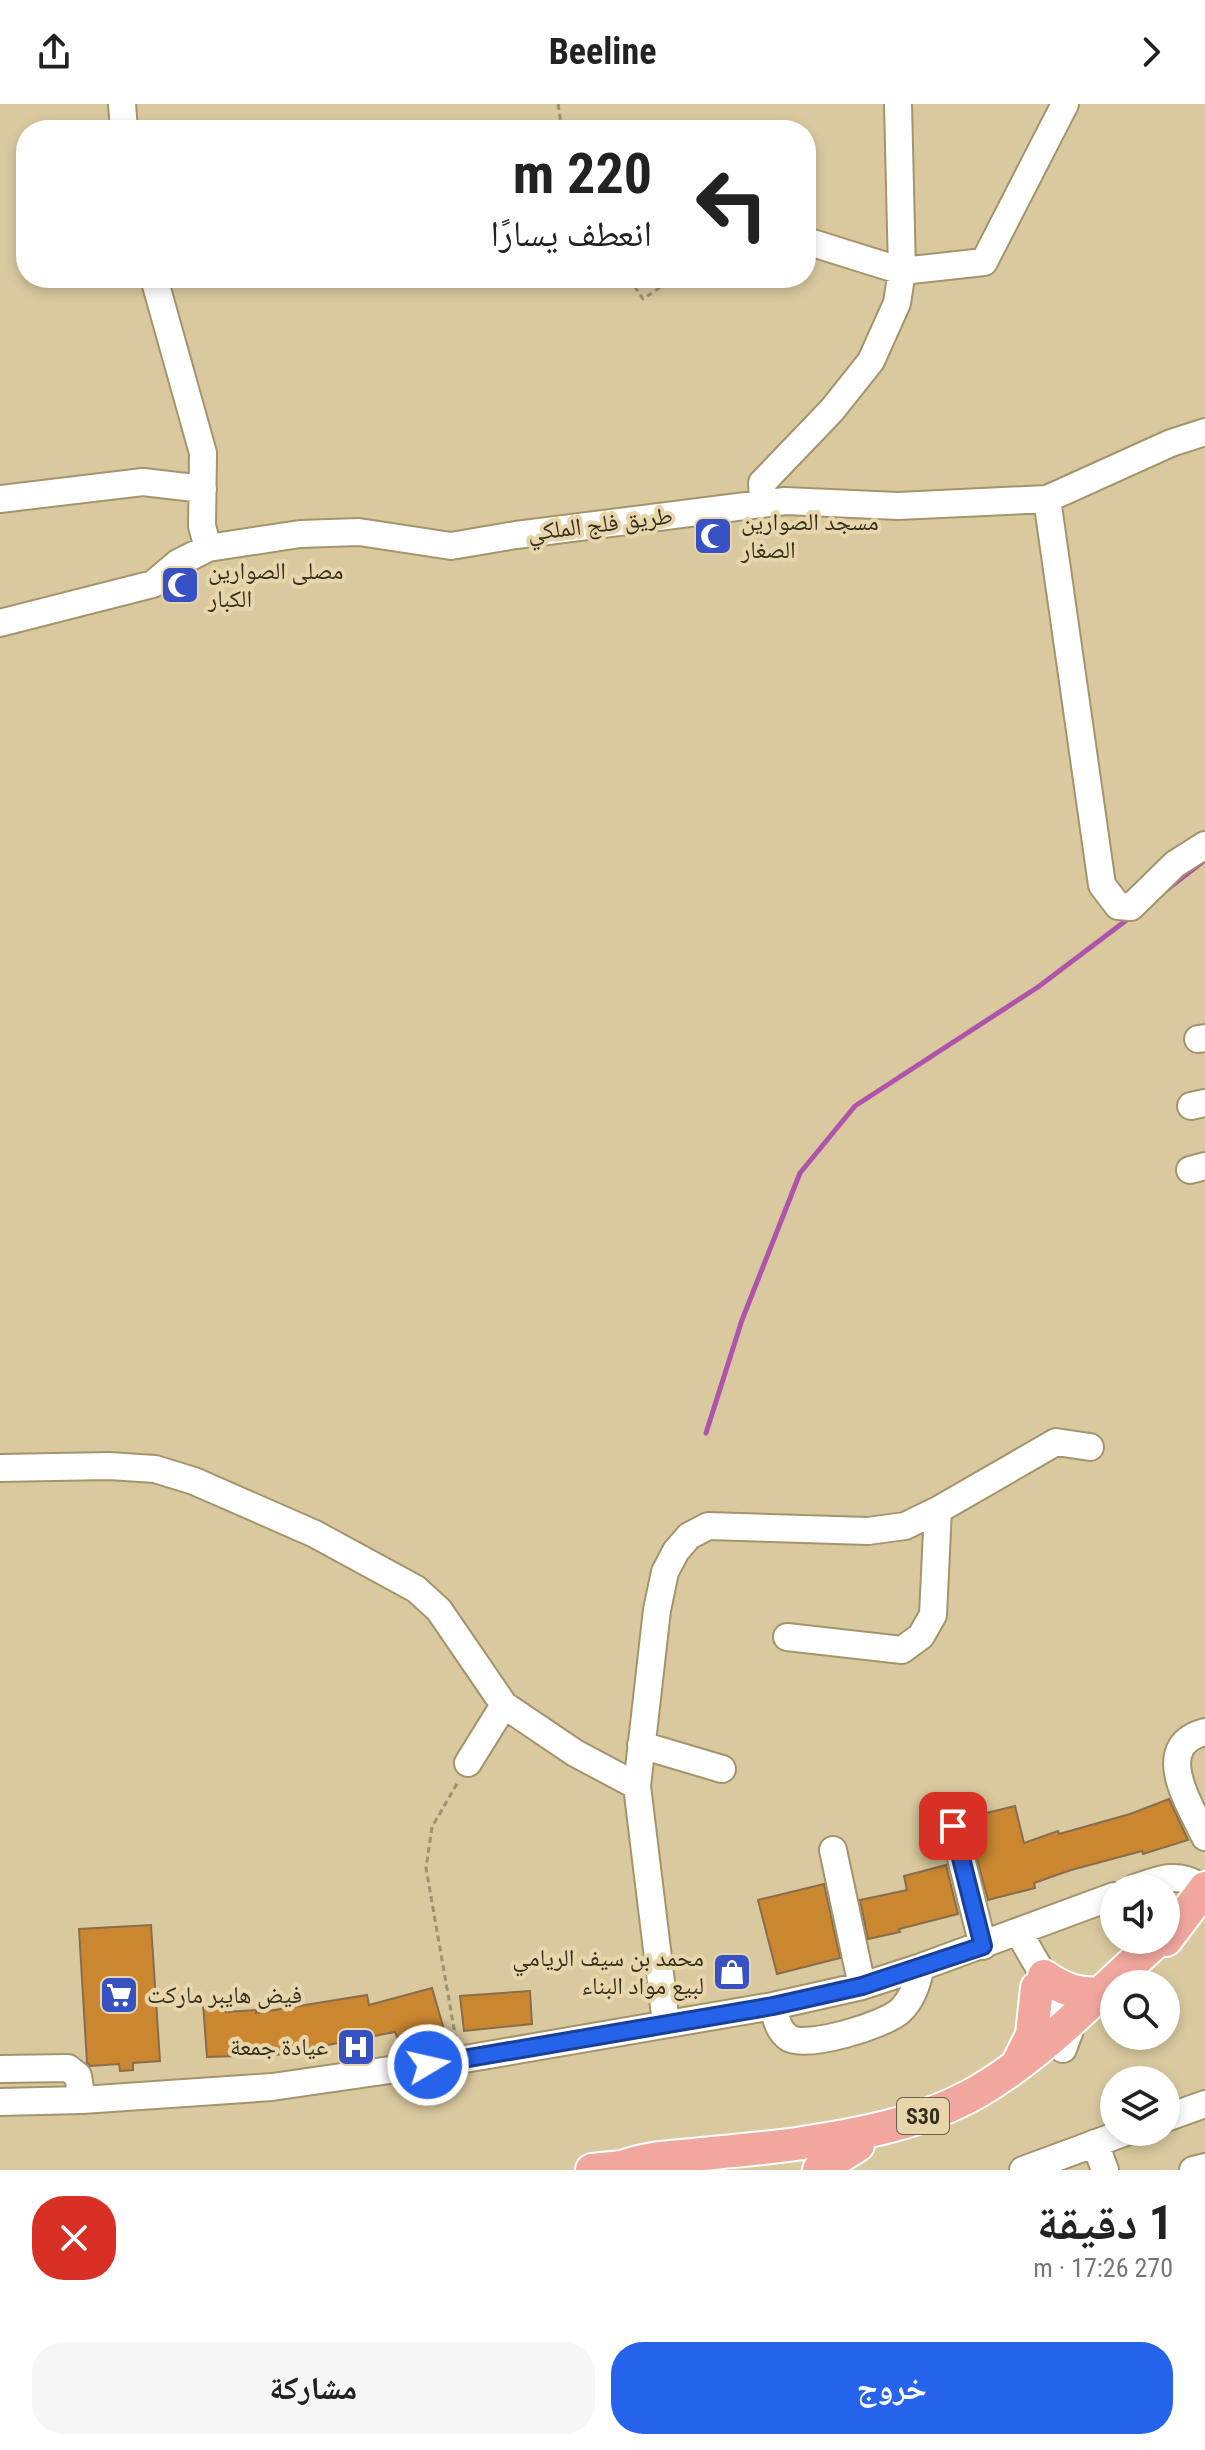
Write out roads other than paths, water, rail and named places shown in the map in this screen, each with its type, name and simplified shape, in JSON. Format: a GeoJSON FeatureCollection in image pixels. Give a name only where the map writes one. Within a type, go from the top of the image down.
{"type":"FeatureCollection","features":[{"type":"Feature","properties":{"kind":"main road","name":"S30"},"geometry":{"type":"LineString","coordinates":[[1180,1919],[1204,1889]]}},
{"type":"Feature","properties":{"kind":"main road","name":"S30"},"geometry":{"type":"LineString","coordinates":[[1137,1970],[1151,1954]]}},
{"type":"Feature","properties":{"kind":"main road"},"geometry":{"type":"LineString","coordinates":[[1018,2063],[1032,2035],[1041,1982],[1078,1993],[1100,1993]]}},
{"type":"Feature","properties":{"kind":"main road","name":"S30"},"geometry":{"type":"LineString","coordinates":[[607,2169],[707,2167],[858,2145],[897,2136],[957,2114],[1010,2087],[1100,2007]]}},
{"type":"Feature","properties":{"kind":"main road","name":"S30"},"geometry":{"type":"LineString","coordinates":[[607,2169],[651,2159],[768,2158],[931,2113],[976,2092],[1070,2032]]}},
{"type":"Feature","properties":{"kind":"main road"},"geometry":{"type":"LineString","coordinates":[[819,2170],[858,2145]]}},
{"type":"Feature","properties":{"kind":"street"},"geometry":{"type":"LineString","coordinates":[[763,503],[762,483],[832,410],[871,361],[897,303],[902,271],[898,104]]}},
{"type":"Feature","properties":{"kind":"street"},"geometry":{"type":"LineString","coordinates":[[816,244],[902,271],[984,262],[1065,104]]}},
{"type":"Feature","properties":{"kind":"street"},"geometry":{"type":"LineString","coordinates":[[157,288],[203,453],[202,526],[208,548]]}},
{"type":"Feature","properties":{"kind":"street","name":"طريق فلج الملكي"},"geometry":{"type":"LineString","coordinates":[[0,623],[153,584],[178,563],[208,548],[300,534],[359,532],[451,546],[785,501],[898,506],[1047,499],[1171,443],[1205,432]]}},
{"type":"Feature","properties":{"kind":"street"},"geometry":{"type":"LineString","coordinates":[[0,499],[143,482],[203,489]]}},
{"type":"Feature","properties":{"kind":"street"},"geometry":{"type":"LineString","coordinates":[[1047,499],[1102,885],[1118,906],[1131,907],[1175,864],[1205,845]]}},
{"type":"Feature","properties":{"kind":"street"},"geometry":{"type":"LineString","coordinates":[[666,2023],[637,1786],[657,1610],[665,1572],[676,1551],[689,1536],[708,1526],[868,1531],[905,1526],[1056,1442],[1090,1447]]}},
{"type":"Feature","properties":{"kind":"street"},"geometry":{"type":"LineString","coordinates":[[0,1468],[109,1466],[155,1469],[194,1481],[315,1534],[416,1589],[439,1610],[504,1705],[575,1753],[637,1786]]}},
{"type":"Feature","properties":{"kind":"street"},"geometry":{"type":"LineString","coordinates":[[787,1637],[902,1650],[921,1636],[933,1615],[938,1510]]}},
{"type":"Feature","properties":{"kind":"street"},"geometry":{"type":"LineString","coordinates":[[468,1763],[504,1705]]}},
{"type":"Feature","properties":{"kind":"street"},"geometry":{"type":"LineString","coordinates":[[1205,1732],[1186,1741],[1180,1748],[1176,1766],[1205,1837]]}},
{"type":"Feature","properties":{"kind":"street"},"geometry":{"type":"LineString","coordinates":[[641,1745],[722,1769]]}},
{"type":"Feature","properties":{"kind":"street"},"geometry":{"type":"LineString","coordinates":[[953,1826],[983,1946]]}},
{"type":"Feature","properties":{"kind":"street"},"geometry":{"type":"LineString","coordinates":[[833,1850],[862,1986]]}},
{"type":"Feature","properties":{"kind":"street"},"geometry":{"type":"LineString","coordinates":[[1180,1877],[1204,1889]]}},
{"type":"Feature","properties":{"kind":"street"},"geometry":{"type":"LineString","coordinates":[[0,2102],[82,2100],[272,2087],[459,2060],[773,2006],[862,1986],[1014,1935],[1100,1901]]}},
{"type":"Feature","properties":{"kind":"street"},"geometry":{"type":"LineString","coordinates":[[1014,1935],[1070,2032]]}},
{"type":"Feature","properties":{"kind":"street"},"geometry":{"type":"LineString","coordinates":[[773,2006],[781,2031],[786,2037],[800,2042],[872,2026],[892,2017],[909,2001],[921,1967]]}},
{"type":"Feature","properties":{"kind":"street"},"geometry":{"type":"LineString","coordinates":[[0,2069],[68,2068],[78,2076],[82,2100]]}},
{"type":"Feature","properties":{"kind":"street"},"geometry":{"type":"LineString","coordinates":[[1180,2113],[1205,2104]]}},
{"type":"Feature","properties":{"kind":"street"},"geometry":{"type":"LineString","coordinates":[[1023,2170],[1100,2141]]}},
{"type":"Feature","properties":{"kind":"street"},"geometry":{"type":"LineString","coordinates":[[1095,2143],[1105,2170]]}},
{"type":"Feature","properties":{"kind":"street"},"geometry":{"type":"LineString","coordinates":[[1193,2170],[1205,2167]]}},
{"type":"Feature","properties":{"kind":"waterway"},"geometry":{"type":"LineString","coordinates":[[1165,891],[1205,860]]}},
{"type":"Feature","properties":{"kind":"waterway"},"geometry":{"type":"LineString","coordinates":[[706,1433],[742,1320],[800,1173],[855,1106],[1038,987],[1132,916]]}},
{"type":"Feature","properties":{"kind":"place","name":"مسجد الصوارين الصغار"},"geometry":{"type":"Point","coordinates":[713,536]}},
{"type":"Feature","properties":{"kind":"place","name":"مصلى الصوارين الكبار"},"geometry":{"type":"Point","coordinates":[180,585]}},
{"type":"Feature","properties":{"kind":"place","name":"محمد بن سيف الريامي لبيع مواد البناء"},"geometry":{"type":"Point","coordinates":[732,1972]}},
{"type":"Feature","properties":{"kind":"place","name":"فيض هايبر ماركت"},"geometry":{"type":"Point","coordinates":[119,1995]}},
{"type":"Feature","properties":{"kind":"place","name":"عيادة جمعة"},"geometry":{"type":"Point","coordinates":[356,2047]}}]}
